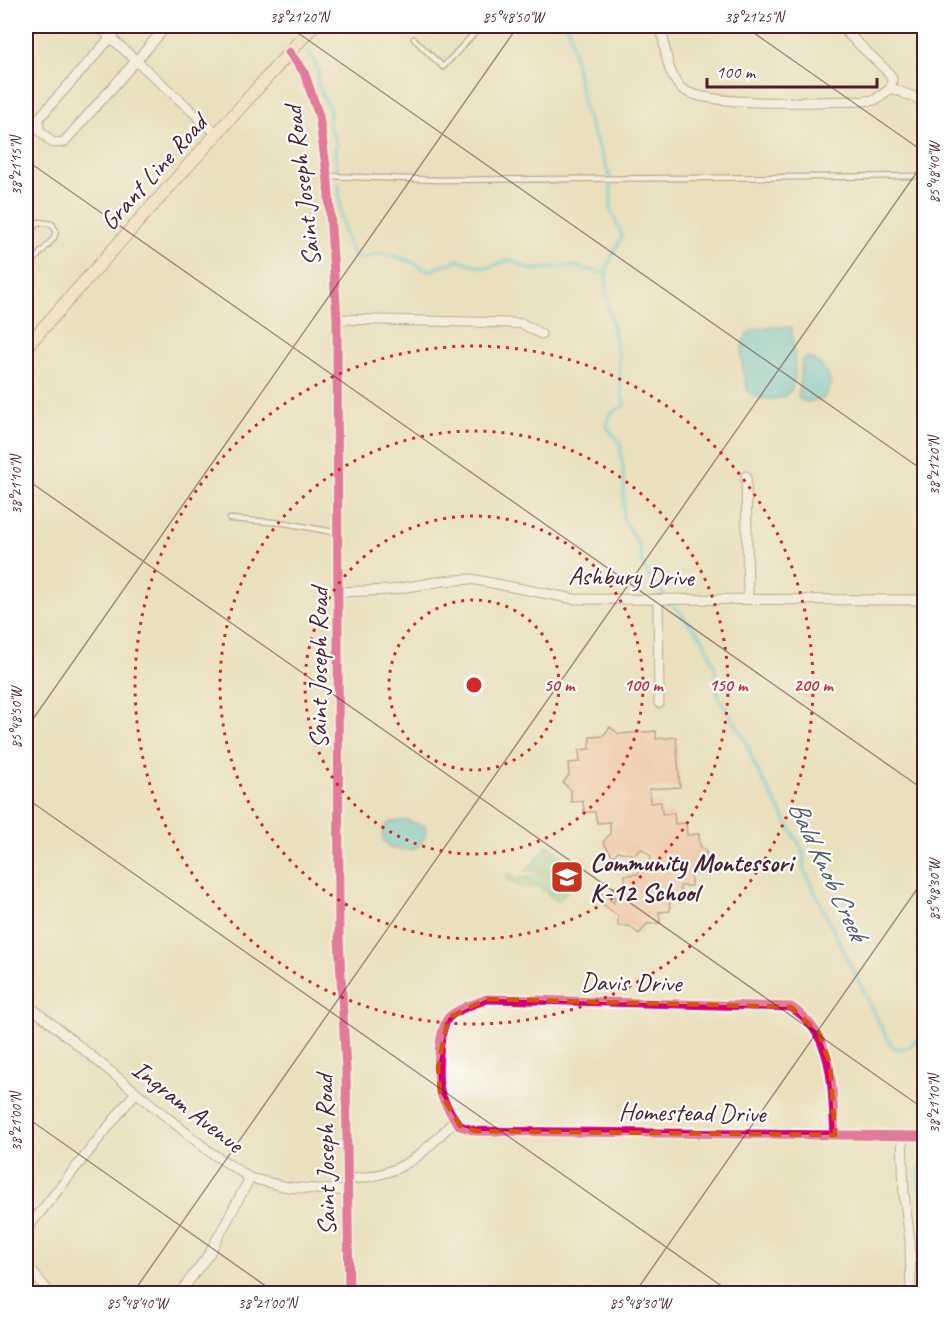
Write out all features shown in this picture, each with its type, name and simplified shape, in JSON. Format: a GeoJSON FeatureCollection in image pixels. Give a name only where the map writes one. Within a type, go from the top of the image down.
{"type":"FeatureCollection","features":[{"type":"Feature","properties":{"kind":"main road","name":"Grant Line Road"},"geometry":{"type":"LineString","coordinates":[[26,347],[313,26]]}},
{"type":"Feature","properties":{"kind":"street"},"geometry":{"type":"LineString","coordinates":[[98,26],[217,134]]}},
{"type":"Feature","properties":{"kind":"street"},"geometry":{"type":"LineString","coordinates":[[121,26],[39,118],[39,130],[53,143],[64,142],[167,26]]}},
{"type":"Feature","properties":{"kind":"street"},"geometry":{"type":"LineString","coordinates":[[661,26],[672,74],[686,93],[697,97],[721,100],[875,100],[891,88],[892,78],[840,26]]}},
{"type":"Feature","properties":{"kind":"street","name":"Saint Joseph Road"},"geometry":{"type":"LineString","coordinates":[[289,52],[304,72],[319,116],[327,176],[337,319],[339,939],[346,1070],[349,1293]]}},
{"type":"Feature","properties":{"kind":"street"},"geometry":{"type":"LineString","coordinates":[[891,88],[924,101]]}},
{"type":"Feature","properties":{"kind":"street"},"geometry":{"type":"LineString","coordinates":[[337,319],[511,323],[523,324],[541,334]]}},
{"type":"Feature","properties":{"kind":"street"},"geometry":{"type":"LineString","coordinates":[[746,476],[748,599]]}},
{"type":"Feature","properties":{"kind":"street","name":"Ashbury Drive"},"geometry":{"type":"LineString","coordinates":[[339,592],[390,590],[442,581],[471,579],[574,599],[924,600]]}},
{"type":"Feature","properties":{"kind":"street"},"geometry":{"type":"LineString","coordinates":[[659,600],[659,703]]}},
{"type":"Feature","properties":{"kind":"street","name":"Davis Drive"},"geometry":{"type":"LineString","coordinates":[[458,1123],[440,1092],[438,1067],[443,1029],[448,1018],[460,1009],[487,999],[791,1007],[804,1015],[819,1033],[824,1044],[830,1064],[835,1135]]}},
{"type":"Feature","properties":{"kind":"street","name":"Ingram Avenue"},"geometry":{"type":"LineString","coordinates":[[26,1003],[210,1152],[250,1178],[287,1187],[347,1191]]}},
{"type":"Feature","properties":{"kind":"street"},"geometry":{"type":"LineString","coordinates":[[26,1230],[136,1092]]}},
{"type":"Feature","properties":{"kind":"street"},"geometry":{"type":"LineString","coordinates":[[346,1180],[378,1177],[400,1169],[458,1123]]}},
{"type":"Feature","properties":{"kind":"street","name":"Homestead Drive"},"geometry":{"type":"LineString","coordinates":[[458,1123],[489,1131],[924,1136]]}},
{"type":"Feature","properties":{"kind":"street"},"geometry":{"type":"LineString","coordinates":[[902,1135],[904,1194],[911,1252],[910,1293]]}},
{"type":"Feature","properties":{"kind":"street"},"geometry":{"type":"LineString","coordinates":[[179,1293],[209,1254],[250,1178]]}},
{"type":"Feature","properties":{"kind":"street"},"geometry":{"type":"LineString","coordinates":[[26,1265],[51,1293]]}},
{"type":"Feature","properties":{"kind":"lane"},"geometry":{"type":"LineString","coordinates":[[414,39],[443,66],[481,26]]}},
{"type":"Feature","properties":{"kind":"lane"},"geometry":{"type":"LineString","coordinates":[[327,176],[450,180],[924,176]]}},
{"type":"Feature","properties":{"kind":"lane"},"geometry":{"type":"LineString","coordinates":[[26,235],[39,222],[52,224],[56,231],[54,238],[26,269]]}},
{"type":"Feature","properties":{"kind":"lane"},"geometry":{"type":"LineString","coordinates":[[230,519],[285,523],[339,533]]}},
{"type":"Feature","properties":{"kind":"highlighted area"},"geometry":{"type":"Polygon","coordinates":[[[487,999],[791,1007],[819,1033],[830,1064],[835,1135],[476,1131],[460,1126],[450,1113],[440,1092],[438,1067],[448,1018],[487,999]]]}},
{"type":"Feature","properties":{"kind":"green space"},"geometry":{"type":"Polygon","coordinates":[[[548,845],[579,871],[578,873],[560,877],[545,871],[526,871],[548,845]]]}},
{"type":"Feature","properties":{"kind":"green space"},"geometry":{"type":"Polygon","coordinates":[[[542,873],[560,879],[579,877],[558,902],[526,877],[542,873]]]}},
{"type":"Feature","properties":{"kind":"green space"},"geometry":{"type":"Polygon","coordinates":[[[508,874],[518,880],[522,876],[535,887],[521,887],[508,880],[508,874]]]}},
{"type":"Feature","properties":{"kind":"water"},"geometry":{"type":"Polygon","coordinates":[[[791,327],[795,359],[794,381],[784,396],[774,399],[757,398],[748,392],[742,363],[742,347],[747,334],[752,330],[791,327]]]}},
{"type":"Feature","properties":{"kind":"water"},"geometry":{"type":"Polygon","coordinates":[[[807,357],[824,368],[831,386],[823,399],[806,402],[798,398],[802,361],[807,357]]]}},
{"type":"Feature","properties":{"kind":"water"},"geometry":{"type":"Polygon","coordinates":[[[405,820],[425,826],[424,840],[413,850],[391,849],[383,840],[383,829],[388,823],[405,820]]]}},
{"type":"Feature","properties":{"kind":"building"},"geometry":{"type":"Polygon","coordinates":[[[610,727],[619,734],[656,731],[656,739],[676,737],[680,787],[649,789],[650,803],[661,802],[662,814],[674,813],[675,824],[686,823],[687,835],[699,834],[700,846],[707,853],[701,861],[702,873],[691,874],[691,886],[680,886],[681,899],[669,899],[670,911],[659,912],[660,923],[647,924],[639,934],[629,926],[618,926],[618,916],[595,899],[600,892],[614,903],[614,887],[626,886],[625,875],[638,874],[652,857],[642,849],[634,855],[618,851],[613,857],[603,842],[610,834],[610,822],[597,823],[595,812],[584,812],[583,801],[571,802],[571,790],[563,783],[569,775],[568,763],[580,762],[579,750],[590,749],[590,737],[603,736],[610,727]]]}},
{"type":"Feature","properties":{"kind":"waterway","name":"Bald Knob Creek"},"geometry":{"type":"LineString","coordinates":[[566,26],[569,28],[584,109],[610,177]]}},
{"type":"Feature","properties":{"kind":"waterway"},"geometry":{"type":"LineString","coordinates":[[309,52],[319,71],[317,84],[330,111],[329,125],[337,144],[335,152],[338,171]]}},
{"type":"Feature","properties":{"kind":"waterway"},"geometry":{"type":"LineString","coordinates":[[339,185],[344,231],[355,257],[391,255],[429,271],[458,260],[486,268],[510,260],[531,270],[572,266],[607,274]]}},
{"type":"Feature","properties":{"kind":"waterway","name":"Bald Knob Creek"},"geometry":{"type":"LineString","coordinates":[[611,186],[611,210],[622,235],[607,268],[606,290],[618,355],[621,393],[625,405],[610,414],[606,426],[620,443],[624,480],[623,519],[639,545],[642,563],[653,582],[703,639],[715,666],[718,696],[747,743],[755,766],[804,853],[803,868],[894,1049],[907,1048],[924,1034]]}},
{"type":"Feature","properties":{"kind":"waterway","name":"Bald Knob Creek"},"geometry":{"type":"LineString","coordinates":[[924,1162],[919,1169],[917,1186],[924,1195]]}},
{"type":"Feature","properties":{"kind":"cycle path"},"geometry":{"type":"LineString","coordinates":[[289,52],[304,72],[319,116],[328,181],[337,319],[339,939],[346,1070],[349,1294]]}},
{"type":"Feature","properties":{"kind":"cycle path"},"geometry":{"type":"LineString","coordinates":[[835,1135],[831,1081],[824,1048],[806,1019],[791,1007],[487,999],[453,1014],[445,1023],[442,1032],[438,1066],[441,1094],[449,1111],[460,1126],[476,1131],[924,1136]]}},
{"type":"Feature","properties":{"kind":"place","name":"Community Montessori K-12 School"},"geometry":{"type":"Point","coordinates":[567,877]}}]}
